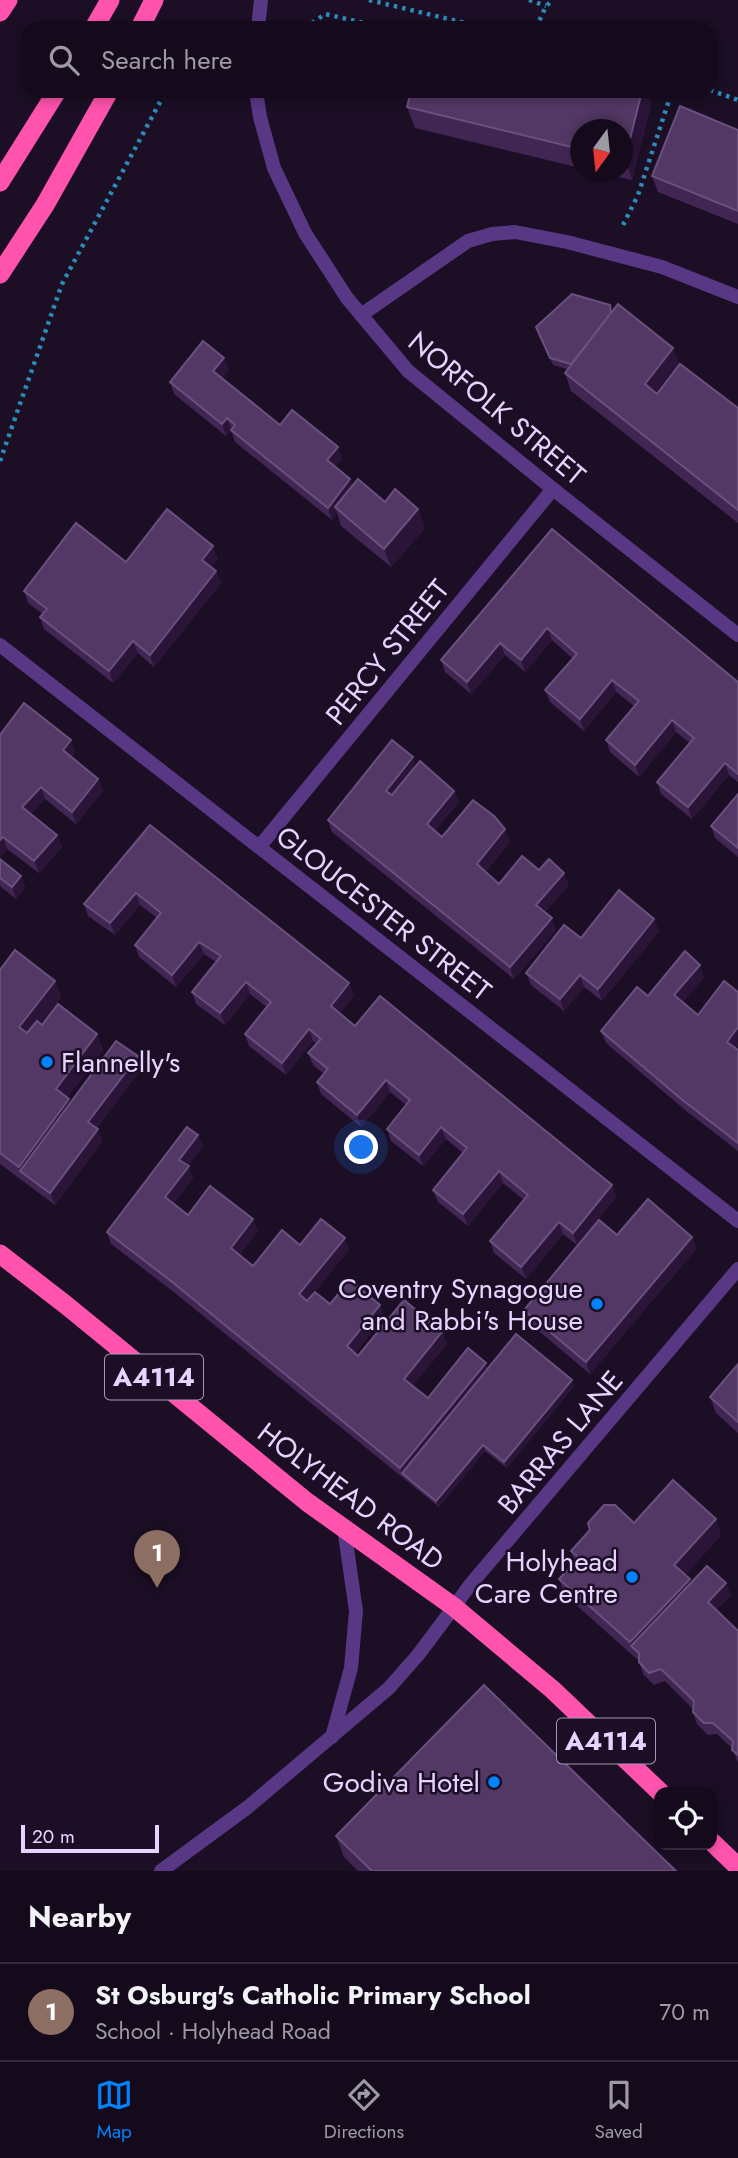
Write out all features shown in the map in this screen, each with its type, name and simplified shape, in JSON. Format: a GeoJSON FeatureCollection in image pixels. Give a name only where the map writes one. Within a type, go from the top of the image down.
{"type":"FeatureCollection","features":[{"type":"Feature","properties":{"kind":"highway"},"geometry":{"type":"LineString","coordinates":[[0,12],[8,0]]}},
{"type":"Feature","properties":{"kind":"highway"},"geometry":{"type":"LineString","coordinates":[[98,21],[110,0]]}},
{"type":"Feature","properties":{"kind":"highway"},"geometry":{"type":"LineString","coordinates":[[144,21],[154,0]]}},
{"type":"Feature","properties":{"kind":"highway"},"geometry":{"type":"LineString","coordinates":[[0,182],[53,98]]}},
{"type":"Feature","properties":{"kind":"highway"},"geometry":{"type":"LineString","coordinates":[[0,274],[45,205],[105,98]]}},
{"type":"Feature","properties":{"kind":"highway","name":"HOLYHEAD ROAD"},"geometry":{"type":"LineString","coordinates":[[0,1254],[307,1502],[453,1607],[553,1690],[655,1787]]}},
{"type":"Feature","properties":{"kind":"highway"},"geometry":{"type":"LineString","coordinates":[[717,1847],[738,1867]]}},
{"type":"Feature","properties":{"kind":"street"},"geometry":{"type":"LineString","coordinates":[[259,21],[261,0]]}},
{"type":"Feature","properties":{"kind":"street","name":"NORFOLK STREET"},"geometry":{"type":"LineString","coordinates":[[257,98],[274,168],[305,233],[347,298],[408,371],[738,635]]}},
{"type":"Feature","properties":{"kind":"street"},"geometry":{"type":"LineString","coordinates":[[361,315],[468,241],[492,234],[515,232],[599,249],[662,267],[738,297]]}},
{"type":"Feature","properties":{"kind":"street","name":"PERCY STREET"},"geometry":{"type":"LineString","coordinates":[[260,846],[553,489]]}},
{"type":"Feature","properties":{"kind":"street","name":"GLOUCESTER STREET"},"geometry":{"type":"LineString","coordinates":[[2,651],[260,846],[738,1221]]}},
{"type":"Feature","properties":{"kind":"street","name":"BARRAS LANE"},"geometry":{"type":"LineString","coordinates":[[162,1871],[248,1807],[389,1688],[426,1645],[470,1585],[738,1269]]}},
{"type":"Feature","properties":{"kind":"street"},"geometry":{"type":"LineString","coordinates":[[332,1737],[351,1668],[356,1611],[344,1528]]}},
{"type":"Feature","properties":{"kind":"path"},"geometry":{"type":"LineString","coordinates":[[369,0],[457,21]]}},
{"type":"Feature","properties":{"kind":"path"},"geometry":{"type":"LineString","coordinates":[[529,0],[546,6]]}},
{"type":"Feature","properties":{"kind":"path"},"geometry":{"type":"LineString","coordinates":[[539,21],[546,6],[553,0]]}},
{"type":"Feature","properties":{"kind":"path"},"geometry":{"type":"LineString","coordinates":[[314,21],[324,14],[355,21]]}},
{"type":"Feature","properties":{"kind":"path"},"geometry":{"type":"LineString","coordinates":[[717,92],[738,100]]}},
{"type":"Feature","properties":{"kind":"path"},"geometry":{"type":"LineString","coordinates":[[0,461],[62,284],[162,98]]}},
{"type":"Feature","properties":{"kind":"path"},"geometry":{"type":"LineString","coordinates":[[599,249],[623,225],[638,195],[669,98]]}},
{"type":"Feature","properties":{"kind":"building"},"geometry":{"type":"Polygon","coordinates":[[[409,98],[640,98],[633,127],[633,119],[570,119],[570,147],[407,107],[409,98]]]}},
{"type":"Feature","properties":{"kind":"building"},"geometry":{"type":"Polygon","coordinates":[[[680,106],[738,130],[738,211],[652,176],[680,106]]]}},
{"type":"Feature","properties":{"kind":"building"},"geometry":{"type":"Polygon","coordinates":[[[572,294],[610,305],[611,313],[571,364],[550,358],[536,327],[572,294]]]}},
{"type":"Feature","properties":{"kind":"building"},"geometry":{"type":"Polygon","coordinates":[[[618,304],[673,348],[645,384],[657,394],[680,364],[738,408],[738,510],[565,373],[618,304]]]}},
{"type":"Feature","properties":{"kind":"building"},"geometry":{"type":"Polygon","coordinates":[[[203,341],[224,358],[213,371],[280,425],[292,410],[338,447],[327,460],[350,479],[328,508],[231,430],[235,425],[227,418],[222,424],[170,382],[203,341]]]}},
{"type":"Feature","properties":{"kind":"building"},"geometry":{"type":"Polygon","coordinates":[[[358,479],[385,502],[395,489],[418,509],[384,549],[335,507],[358,479]]]}},
{"type":"Feature","properties":{"kind":"building"},"geometry":{"type":"Polygon","coordinates":[[[167,509],[213,546],[202,560],[216,571],[150,655],[133,641],[109,671],[40,617],[47,609],[24,591],[76,523],[126,562],[167,509]]]}},
{"type":"Feature","properties":{"kind":"building"},"geometry":{"type":"Polygon","coordinates":[[[552,529],[738,682],[738,774],[725,763],[688,807],[657,782],[694,738],[672,720],[635,765],[606,740],[639,701],[612,680],[580,719],[545,690],[577,654],[547,628],[521,660],[500,643],[467,682],[441,660],[552,529]]]}},
{"type":"Feature","properties":{"kind":"building"},"geometry":{"type":"Polygon","coordinates":[[[24,703],[71,740],[63,750],[98,779],[72,812],[41,787],[22,807],[57,835],[34,861],[3,837],[0,840],[0,735],[24,703]]]}},
{"type":"Feature","properties":{"kind":"building"},"geometry":{"type":"Polygon","coordinates":[[[392,740],[413,757],[386,791],[392,795],[420,761],[454,791],[427,824],[442,837],[473,800],[494,816],[505,829],[477,864],[499,884],[522,856],[539,870],[549,859],[564,873],[536,905],[552,918],[510,967],[328,820],[392,740]]]}},
{"type":"Feature","properties":{"kind":"building"},"geometry":{"type":"Polygon","coordinates":[[[738,794],[738,848],[711,826],[738,794]]]}},
{"type":"Feature","properties":{"kind":"building"},"geometry":{"type":"Polygon","coordinates":[[[150,825],[349,983],[331,1006],[355,1026],[380,996],[612,1185],[573,1233],[559,1222],[521,1267],[490,1241],[528,1195],[499,1171],[463,1214],[433,1190],[467,1148],[441,1127],[419,1155],[387,1129],[410,1100],[386,1080],[357,1115],[317,1082],[328,1069],[308,1053],[321,1039],[309,1029],[282,1063],[245,1034],[271,1002],[246,982],[220,1013],[192,992],[221,956],[199,942],[172,975],[135,945],[161,913],[149,903],[136,893],[110,923],[84,904],[150,825]]]}},
{"type":"Feature","properties":{"kind":"building"},"geometry":{"type":"Polygon","coordinates":[[[0,859],[21,876],[12,887],[0,878],[0,859]]]}},
{"type":"Feature","properties":{"kind":"building"},"geometry":{"type":"Polygon","coordinates":[[[619,890],[654,919],[598,989],[580,975],[560,999],[526,973],[564,925],[581,938],[619,890]]]}},
{"type":"Feature","properties":{"kind":"building","name":"Flannelly's"},"geometry":{"type":"Polygon","coordinates":[[[15,950],[55,981],[19,1027],[27,1033],[37,1021],[42,1025],[58,1004],[97,1034],[56,1089],[69,1099],[19,1167],[0,1153],[0,970],[15,950]]]}},
{"type":"Feature","properties":{"kind":"building"},"geometry":{"type":"Polygon","coordinates":[[[685,951],[700,965],[674,995],[698,1015],[724,981],[738,992],[738,1027],[727,1042],[738,1050],[738,1143],[601,1031],[637,987],[648,996],[685,951]]]}},
{"type":"Feature","properties":{"kind":"building"},"geometry":{"type":"Polygon","coordinates":[[[116,1041],[138,1056],[88,1122],[98,1129],[50,1193],[20,1171],[116,1041]]]}},
{"type":"Feature","properties":{"kind":"building"},"geometry":{"type":"Polygon","coordinates":[[[187,1127],[198,1135],[179,1160],[189,1166],[165,1197],[188,1215],[210,1186],[253,1219],[231,1248],[253,1266],[282,1230],[300,1245],[321,1219],[345,1238],[299,1294],[307,1301],[315,1292],[330,1304],[350,1280],[380,1305],[347,1346],[358,1356],[404,1300],[442,1332],[404,1379],[428,1398],[468,1348],[486,1363],[400,1468],[107,1232],[187,1127]]]}},
{"type":"Feature","properties":{"kind":"building","name":"Coventry Synagogue and Rabbi's House"},"geometry":{"type":"Polygon","coordinates":[[[648,1199],[692,1237],[586,1362],[524,1310],[599,1220],[617,1235],[648,1199]]]}},
{"type":"Feature","properties":{"kind":"building"},"geometry":{"type":"Polygon","coordinates":[[[516,1334],[572,1380],[504,1462],[483,1445],[436,1501],[402,1473],[516,1334]]]}},
{"type":"Feature","properties":{"kind":"building"},"geometry":{"type":"Polygon","coordinates":[[[738,1364],[738,1422],[710,1397],[738,1364]]]}},
{"type":"Feature","properties":{"kind":"building","name":"Holyhead Care Centre"},"geometry":{"type":"Polygon","coordinates":[[[673,1480],[716,1519],[674,1565],[690,1579],[630,1642],[559,1579],[579,1558],[571,1551],[590,1530],[588,1523],[604,1505],[615,1505],[634,1523],[673,1480]]]}},
{"type":"Feature","properties":{"kind":"building"},"geometry":{"type":"Polygon","coordinates":[[[707,1566],[726,1583],[708,1602],[738,1631],[738,1755],[732,1750],[733,1741],[713,1723],[704,1723],[693,1712],[694,1701],[661,1669],[649,1673],[639,1662],[639,1653],[631,1646],[707,1566]]]}},
{"type":"Feature","properties":{"kind":"building","name":"Godiva Hotel"},"geometry":{"type":"Polygon","coordinates":[[[484,1685],[676,1871],[372,1871],[336,1836],[484,1685]]]}},
{"type":"Feature","properties":{"kind":"place","name":"Flannelly's"},"geometry":{"type":"Point","coordinates":[47,1062]}},
{"type":"Feature","properties":{"kind":"place","name":"Coventry Synagogue and Rabbi's House"},"geometry":{"type":"Point","coordinates":[597,1304]}},
{"type":"Feature","properties":{"kind":"place","name":"Holyhead Care Centre"},"geometry":{"type":"Point","coordinates":[632,1577]}},
{"type":"Feature","properties":{"kind":"place","name":"St Osburg's Catholic Primary School"},"geometry":{"type":"Point","coordinates":[157,1588]}},
{"type":"Feature","properties":{"kind":"place","name":"Godiva Hotel"},"geometry":{"type":"Point","coordinates":[494,1782]}}]}
